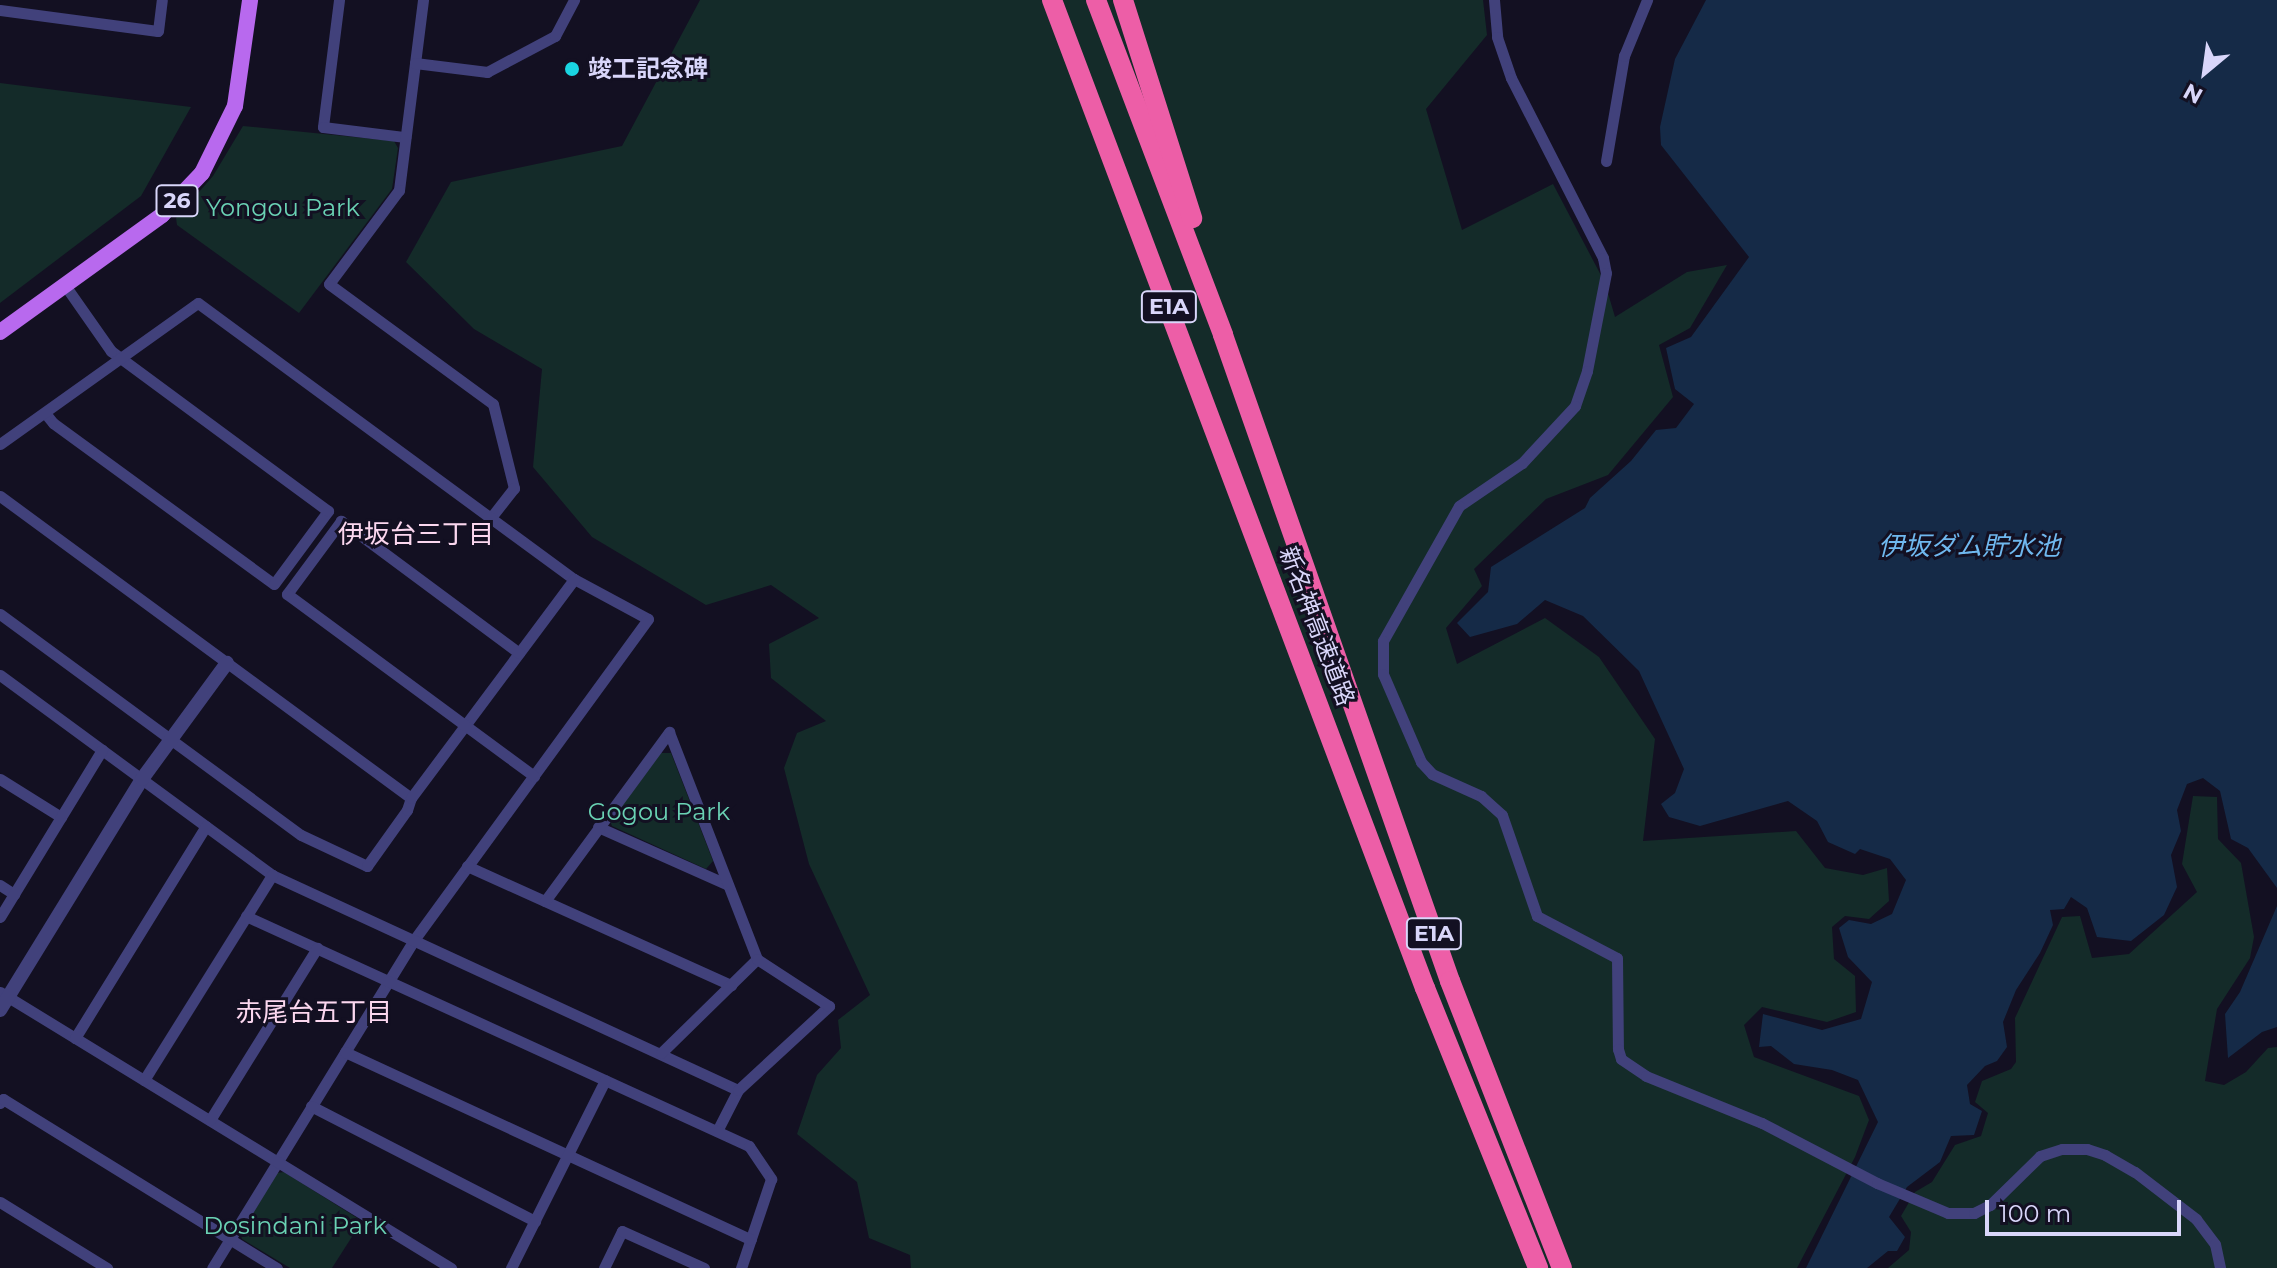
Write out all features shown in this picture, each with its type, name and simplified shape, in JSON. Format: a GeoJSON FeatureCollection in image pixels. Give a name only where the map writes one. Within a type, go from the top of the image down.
{"type":"FeatureCollection","features":[{"type":"Feature","properties":{"kind":"highway","name":"新名神高速道路"},"geometry":{"type":"LineString","coordinates":[[1052,0],[1425,988],[1538,1268]]}},
{"type":"Feature","properties":{"kind":"highway","name":"新名神高速道路"},"geometry":{"type":"LineString","coordinates":[[1096,0],[1223,335],[1450,981],[1562,1268]]}},
{"type":"Feature","properties":{"kind":"highway"},"geometry":{"type":"LineString","coordinates":[[1123,0],[1194,224],[1223,335]]}},
{"type":"Feature","properties":{"kind":"main road","name":"26"},"geometry":{"type":"LineString","coordinates":[[0,332],[162,215],[202,173],[235,106],[250,0]]}},
{"type":"Feature","properties":{"kind":"street"},"geometry":{"type":"LineString","coordinates":[[0,10],[158,31],[162,0]]}},
{"type":"Feature","properties":{"kind":"street"},"geometry":{"type":"LineString","coordinates":[[339,0],[323,127],[405,137]]}},
{"type":"Feature","properties":{"kind":"street"},"geometry":{"type":"LineString","coordinates":[[423,0],[399,190],[329,284],[493,404],[514,488],[491,517]]}},
{"type":"Feature","properties":{"kind":"street"},"geometry":{"type":"LineString","coordinates":[[415,63],[487,72],[555,36],[574,0]]}},
{"type":"Feature","properties":{"kind":"street"},"geometry":{"type":"LineString","coordinates":[[1494,0],[1497,37],[1511,78],[1603,258],[1605,279],[1587,371],[1575,406],[1522,463],[1459,506],[1387,630],[1383,641],[1383,674],[1426,769],[1481,796],[1502,815],[1530,905],[1537,916],[1617,958],[1621,1059],[1646,1076],[1762,1123],[1925,1205],[1948,1213],[1981,1211],[2016,1183],[2040,1156],[2062,1149],[2087,1149],[2123,1164],[2196,1219],[2215,1244],[2220,1268]]}},
{"type":"Feature","properties":{"kind":"street"},"geometry":{"type":"LineString","coordinates":[[1606,161],[1624,56],[1647,0]]}},
{"type":"Feature","properties":{"kind":"street"},"geometry":{"type":"LineString","coordinates":[[45,413],[53,423],[274,584],[328,511],[120,358],[64,284]]}},
{"type":"Feature","properties":{"kind":"street"},"geometry":{"type":"LineString","coordinates":[[0,444],[198,303],[574,579],[648,619],[414,940],[212,1268]]}},
{"type":"Feature","properties":{"kind":"street"},"geometry":{"type":"LineString","coordinates":[[0,496],[411,798]]}},
{"type":"Feature","properties":{"kind":"street"},"geometry":{"type":"LineString","coordinates":[[519,653],[341,521],[287,594],[534,776]]}},
{"type":"Feature","properties":{"kind":"street"},"geometry":{"type":"LineString","coordinates":[[0,614],[306,838],[367,866],[407,810],[411,798],[574,579]]}},
{"type":"Feature","properties":{"kind":"street"},"geometry":{"type":"LineString","coordinates":[[227,663],[142,779],[3,999],[75,1038],[451,1268]]}},
{"type":"Feature","properties":{"kind":"street"},"geometry":{"type":"LineString","coordinates":[[0,675],[272,875],[738,1090]]}},
{"type":"Feature","properties":{"kind":"street"},"geometry":{"type":"LineString","coordinates":[[545,901],[669,732],[757,959],[829,1006],[738,1090],[717,1131]]}},
{"type":"Feature","properties":{"kind":"street"},"geometry":{"type":"LineString","coordinates":[[0,917],[102,750]]}},
{"type":"Feature","properties":{"kind":"street"},"geometry":{"type":"LineString","coordinates":[[0,779],[61,817]]}},
{"type":"Feature","properties":{"kind":"street"},"geometry":{"type":"LineString","coordinates":[[75,1038],[206,826]]}},
{"type":"Feature","properties":{"kind":"street"},"geometry":{"type":"LineString","coordinates":[[598,827],[728,885]]}},
{"type":"Feature","properties":{"kind":"street"},"geometry":{"type":"LineString","coordinates":[[467,866],[731,985]]}},
{"type":"Feature","properties":{"kind":"street"},"geometry":{"type":"LineString","coordinates":[[144,1080],[272,875]]}},
{"type":"Feature","properties":{"kind":"street"},"geometry":{"type":"LineString","coordinates":[[0,885],[14,894]]}},
{"type":"Feature","properties":{"kind":"street"},"geometry":{"type":"LineString","coordinates":[[246,916],[749,1146],[771,1179],[741,1268]]}},
{"type":"Feature","properties":{"kind":"street"},"geometry":{"type":"LineString","coordinates":[[210,1120],[317,948]]}},
{"type":"Feature","properties":{"kind":"street"},"geometry":{"type":"LineString","coordinates":[[661,1053],[757,959]]}},
{"type":"Feature","properties":{"kind":"street"},"geometry":{"type":"LineString","coordinates":[[345,1052],[751,1240]]}},
{"type":"Feature","properties":{"kind":"street"},"geometry":{"type":"LineString","coordinates":[[511,1268],[605,1080]]}},
{"type":"Feature","properties":{"kind":"street"},"geometry":{"type":"LineString","coordinates":[[0,1103],[3,1099],[277,1268]]}},
{"type":"Feature","properties":{"kind":"street"},"geometry":{"type":"LineString","coordinates":[[311,1106],[535,1221]]}},
{"type":"Feature","properties":{"kind":"street"},"geometry":{"type":"LineString","coordinates":[[0,1202],[107,1268]]}},
{"type":"Feature","properties":{"kind":"street"},"geometry":{"type":"LineString","coordinates":[[604,1268],[622,1231],[704,1268]]}},
{"type":"Feature","properties":{"kind":"green space"},"geometry":{"type":"Polygon","coordinates":[[[700,0],[1483,0],[1487,35],[1426,109],[1462,230],[1553,184],[1605,283],[1615,317],[1687,272],[1727,265],[1690,328],[1659,345],[1673,397],[1608,475],[1546,499],[1474,569],[1482,586],[1446,628],[1457,664],[1545,618],[1599,657],[1655,739],[1643,841],[1796,831],[1825,868],[1863,875],[1887,868],[1889,901],[1869,919],[1845,916],[1832,927],[1834,959],[1855,976],[1856,1012],[1827,1022],[1762,1007],[1744,1025],[1754,1057],[1859,1096],[1869,1120],[1855,1157],[1797,1268],[911,1268],[910,1255],[869,1238],[857,1182],[797,1134],[817,1075],[841,1048],[838,1020],[870,995],[809,864],[784,768],[797,733],[826,721],[771,678],[769,644],[819,618],[771,585],[706,605],[592,537],[533,467],[542,369],[474,329],[406,262],[451,182],[622,146],[700,0]]]}},
{"type":"Feature","properties":{"kind":"green space"},"geometry":{"type":"Polygon","coordinates":[[[0,83],[191,107],[141,196],[0,303],[0,83]]]}},
{"type":"Feature","properties":{"kind":"green space","name":"Yongou Park"},"geometry":{"type":"Polygon","coordinates":[[[243,126],[394,141],[398,148],[392,189],[299,313],[177,225],[176,218],[213,176],[243,126]]]}},
{"type":"Feature","properties":{"kind":"green space","name":"Gogou Park"},"geometry":{"type":"Polygon","coordinates":[[[661,753],[671,753],[713,861],[706,869],[612,826],[610,821],[661,753]]]}},
{"type":"Feature","properties":{"kind":"green space"},"geometry":{"type":"Polygon","coordinates":[[[2193,796],[2217,797],[2218,839],[2241,863],[2254,937],[2250,958],[2217,1009],[2205,1081],[2224,1085],[2246,1072],[2268,1048],[2277,1047],[2277,1268],[1888,1268],[1909,1250],[1911,1232],[1901,1216],[1915,1192],[1932,1182],[1955,1145],[1981,1136],[1988,1113],[1975,1102],[1982,1081],[2011,1069],[2016,1062],[2015,1018],[2062,917],[2080,916],[2092,958],[2129,954],[2197,892],[2182,864],[2193,796]]]}},
{"type":"Feature","properties":{"kind":"green space","name":"Dosindani Park"},"geometry":{"type":"Polygon","coordinates":[[[284,1172],[362,1221],[332,1268],[290,1268],[242,1239],[240,1233],[277,1173],[284,1172]]]}},
{"type":"Feature","properties":{"kind":"water","name":"伊坂ダム貯水池"},"geometry":{"type":"Polygon","coordinates":[[[1706,0],[2277,0],[2277,888],[2248,848],[2231,839],[2220,791],[2203,778],[2187,784],[2177,810],[2181,831],[2171,855],[2177,887],[2164,915],[2131,941],[2097,937],[2087,908],[2071,897],[2064,909],[2050,910],[2053,925],[2040,953],[2016,990],[2003,1022],[2007,1047],[1997,1061],[1985,1066],[1967,1085],[1970,1104],[1982,1111],[1974,1135],[1951,1136],[1940,1162],[1907,1187],[1889,1217],[1905,1237],[1897,1251],[1888,1251],[1867,1268],[1806,1268],[1878,1122],[1858,1080],[1832,1070],[1794,1064],[1771,1046],[1759,1047],[1763,1014],[1822,1030],[1861,1019],[1872,982],[1848,957],[1839,928],[1849,920],[1871,924],[1892,914],[1906,880],[1890,859],[1860,849],[1855,854],[1828,842],[1817,821],[1788,801],[1700,826],[1669,817],[1661,804],[1675,793],[1684,769],[1639,671],[1583,616],[1545,600],[1517,624],[1470,637],[1457,623],[1488,592],[1491,567],[1585,508],[1590,498],[1631,461],[1656,430],[1676,428],[1694,404],[1675,389],[1666,348],[1691,337],[1749,257],[1661,145],[1660,127],[1675,59],[1706,0]]]}},
{"type":"Feature","properties":{"kind":"water"},"geometry":{"type":"Polygon","coordinates":[[[2277,906],[2277,1027],[2262,1032],[2228,1058],[2225,1014],[2240,992],[2277,906]]]}},
{"type":"Feature","properties":{"kind":"place","name":"竣工記念碑"},"geometry":{"type":"Point","coordinates":[572,69]}},
{"type":"Feature","properties":{"kind":"district","name":"伊坂台三丁目"},"geometry":{"type":"Point","coordinates":[416,535]}},
{"type":"Feature","properties":{"kind":"district","name":"赤尾台五丁目"},"geometry":{"type":"Point","coordinates":[314,1013]}}]}
